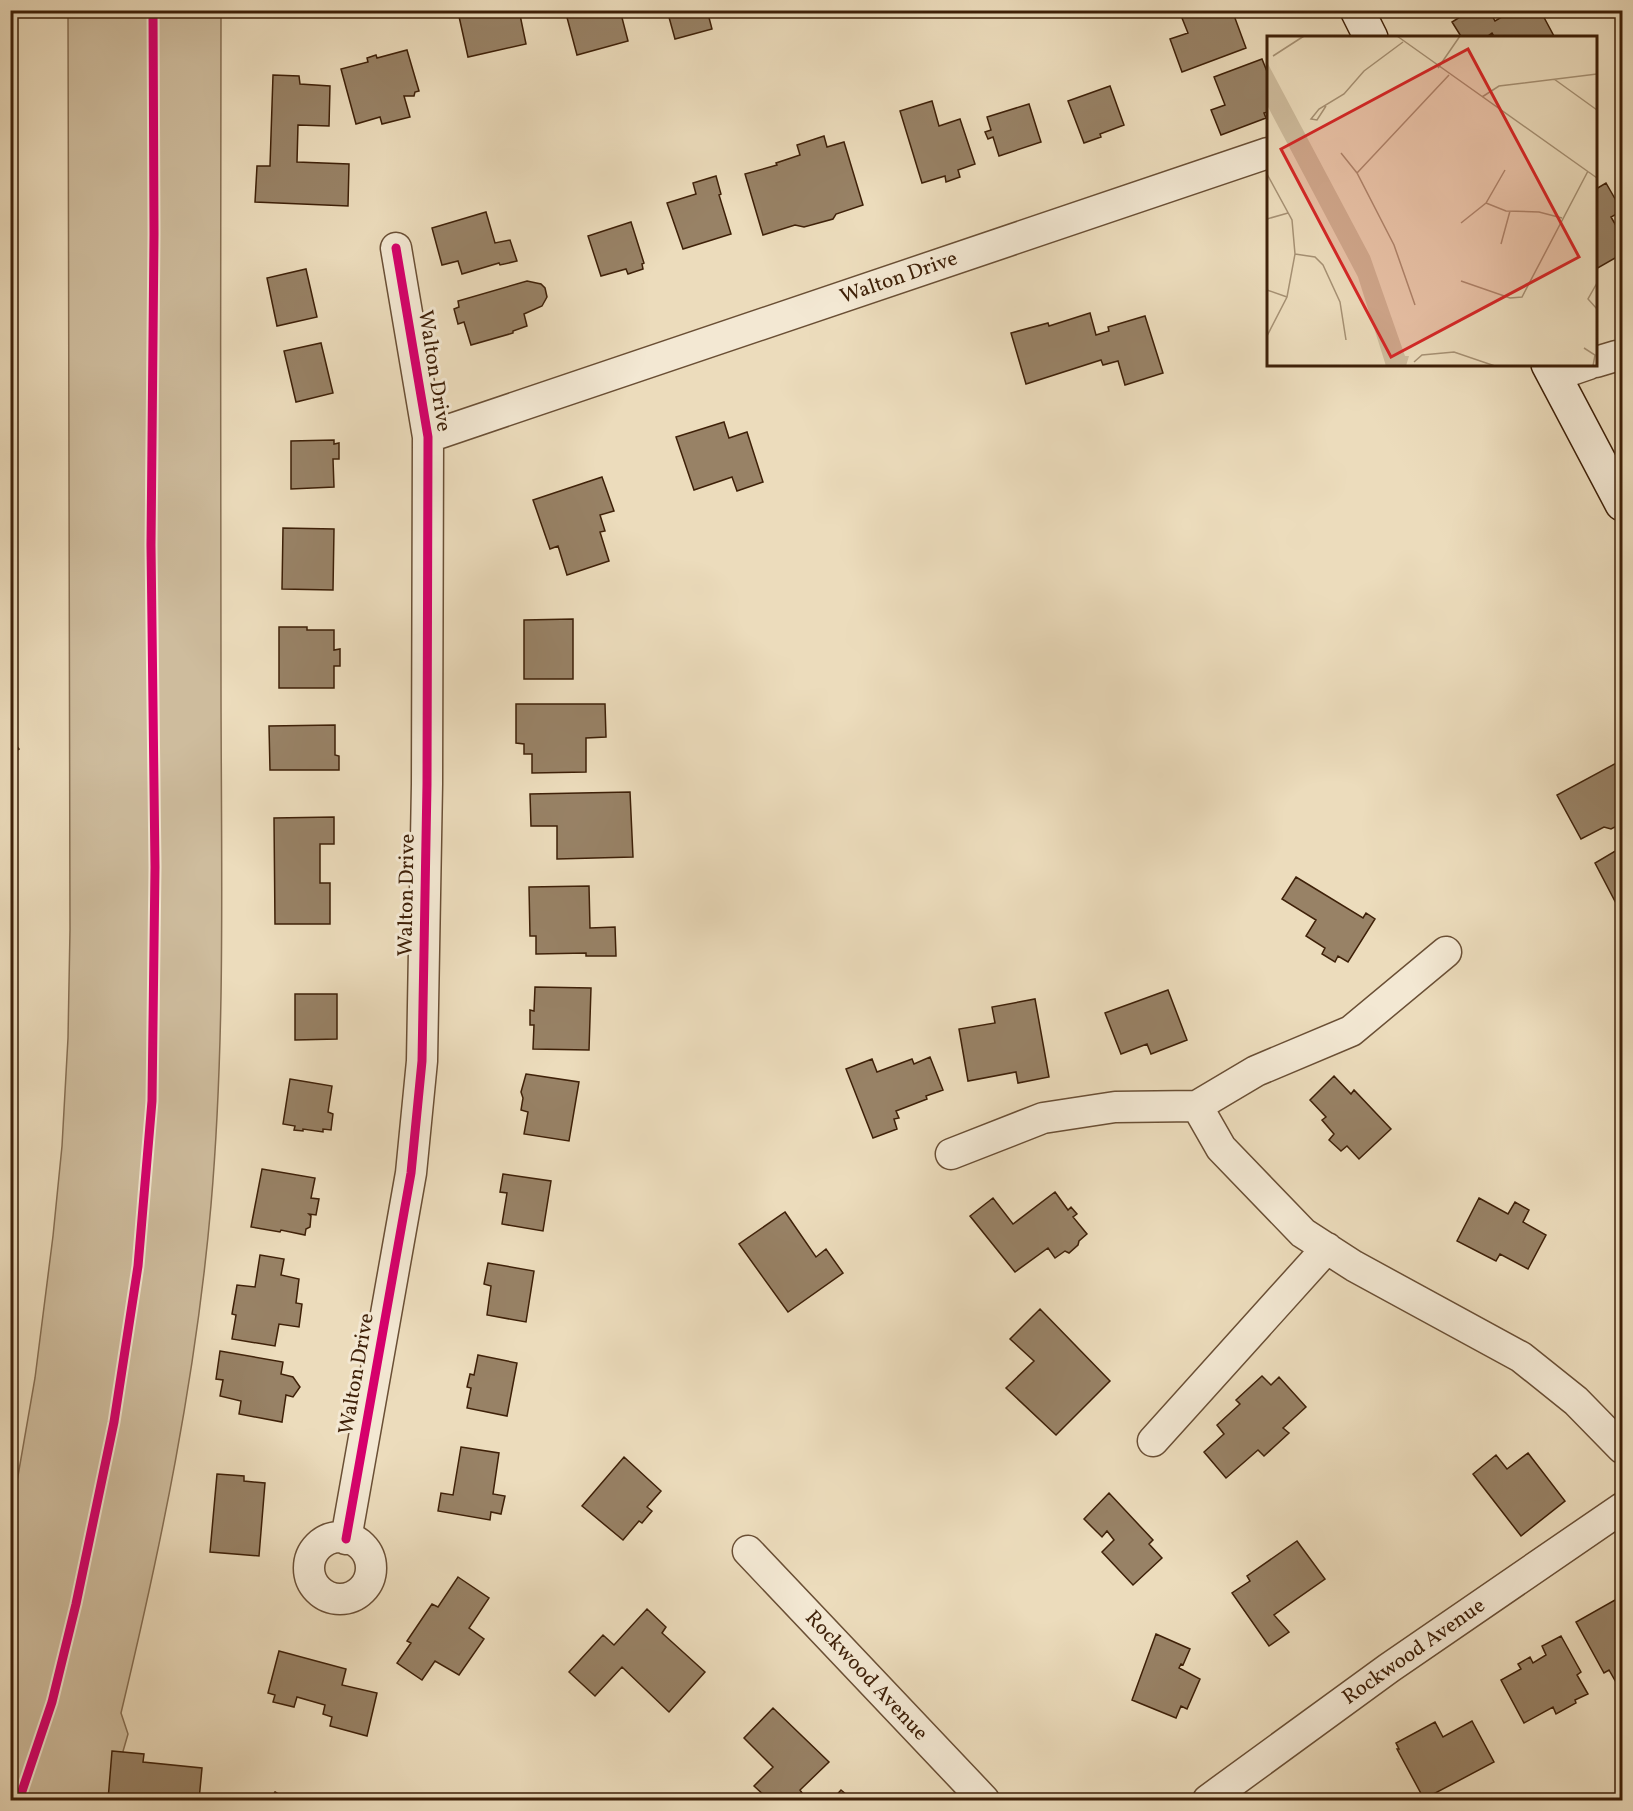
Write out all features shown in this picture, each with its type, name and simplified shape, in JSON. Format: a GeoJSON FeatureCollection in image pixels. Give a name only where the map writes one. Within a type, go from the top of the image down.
{"type":"FeatureCollection","features":[{"type":"Feature","properties":{"kind":"main road"},"geometry":{"type":"LineString","coordinates":[[1551,370],[1623,504]]}},
{"type":"Feature","properties":{"kind":"street","name":"Walton Drive"},"geometry":{"type":"LineString","coordinates":[[428,437],[1267,154]]}},
{"type":"Feature","properties":{"kind":"street","name":"Walton Drive"},"geometry":{"type":"LineString","coordinates":[[346,1539],[411,1173],[422,1061],[427,772],[428,437],[396,248]]}},
{"type":"Feature","properties":{"kind":"street"},"geometry":{"type":"LineString","coordinates":[[1597,362],[1623,356]]}},
{"type":"Feature","properties":{"kind":"street"},"geometry":{"type":"LineString","coordinates":[[1551,370],[1576,366]]}},
{"type":"Feature","properties":{"kind":"street"},"geometry":{"type":"LineString","coordinates":[[951,1154],[1043,1118],[1115,1107],[1197,1106],[1256,1071],[1351,1031],[1446,952]]}},
{"type":"Feature","properties":{"kind":"street"},"geometry":{"type":"LineString","coordinates":[[1197,1106],[1221,1148],[1303,1233],[1354,1266],[1521,1357],[1576,1401],[1623,1448]]}},
{"type":"Feature","properties":{"kind":"street"},"geometry":{"type":"LineString","coordinates":[[1153,1441],[1327,1248]]}},
{"type":"Feature","properties":{"kind":"street","name":"Rockwood Avenue"},"geometry":{"type":"LineString","coordinates":[[1208,1800],[1389,1668],[1623,1508]]}},
{"type":"Feature","properties":{"kind":"street","name":"Rockwood Avenue"},"geometry":{"type":"LineString","coordinates":[[748,1551],[984,1800]]}},
{"type":"Feature","properties":{"kind":"shaded area"},"geometry":{"type":"Polygon","coordinates":[[[68,11],[221,11],[222,878],[219,1074],[211,1205],[196,1333],[163,1524],[121,1713],[128,1734],[109,1800],[11,1800],[11,1516],[35,1378],[53,1236],[62,1146],[68,1038],[70,930],[68,11]]]}},
{"type":"Feature","properties":{"kind":"building"},"geometry":{"type":"Polygon","coordinates":[[[475,10],[476,15],[496,10],[519,10],[526,44],[468,57],[458,12],[475,10]]]}},
{"type":"Feature","properties":{"kind":"building"},"geometry":{"type":"Polygon","coordinates":[[[565,10],[620,10],[628,41],[577,55],[565,10]]]}},
{"type":"Feature","properties":{"kind":"building"},"geometry":{"type":"Polygon","coordinates":[[[667,10],[707,10],[712,29],[675,39],[667,10]]]}},
{"type":"Feature","properties":{"kind":"building"},"geometry":{"type":"Polygon","coordinates":[[[1185,10],[1232,10],[1246,48],[1182,72],[1170,39],[1188,33],[1180,13],[1185,10]]]}},
{"type":"Feature","properties":{"kind":"building"},"geometry":{"type":"Polygon","coordinates":[[[1471,10],[1489,10],[1495,21],[1514,10],[1540,10],[1554,36],[1494,36],[1492,33],[1488,36],[1461,36],[1452,22],[1471,10]]]}},
{"type":"Feature","properties":{"kind":"building"},"geometry":{"type":"Polygon","coordinates":[[[407,50],[419,91],[415,92],[414,96],[404,96],[410,117],[382,124],[380,117],[356,124],[341,69],[368,62],[367,58],[376,55],[377,58],[407,50]]]}},
{"type":"Feature","properties":{"kind":"building"},"geometry":{"type":"Polygon","coordinates":[[[1262,59],[1267,72],[1267,112],[1264,113],[1266,118],[1221,135],[1211,110],[1225,105],[1214,77],[1262,59]]]}},
{"type":"Feature","properties":{"kind":"building"},"geometry":{"type":"Polygon","coordinates":[[[273,75],[299,76],[300,84],[330,86],[329,126],[298,125],[297,162],[349,164],[348,206],[255,202],[257,166],[270,166],[273,75]]]}},
{"type":"Feature","properties":{"kind":"building"},"geometry":{"type":"Polygon","coordinates":[[[1110,86],[1124,125],[1084,143],[1068,101],[1110,86]]]}},
{"type":"Feature","properties":{"kind":"building"},"geometry":{"type":"Polygon","coordinates":[[[932,101],[939,126],[960,119],[975,164],[958,170],[960,177],[946,182],[945,176],[922,183],[900,111],[932,101]]]}},
{"type":"Feature","properties":{"kind":"building"},"geometry":{"type":"Polygon","coordinates":[[[1029,104],[1041,142],[999,156],[993,137],[988,139],[985,132],[991,130],[987,117],[1029,104]]]}},
{"type":"Feature","properties":{"kind":"building"},"geometry":{"type":"Polygon","coordinates":[[[824,136],[827,147],[844,142],[863,205],[836,214],[833,219],[804,227],[795,225],[763,235],[745,174],[777,165],[776,163],[800,155],[797,145],[824,136]]]}},
{"type":"Feature","properties":{"kind":"building"},"geometry":{"type":"Polygon","coordinates":[[[716,176],[721,194],[719,195],[731,234],[683,249],[667,203],[696,194],[693,183],[716,176]]]}},
{"type":"Feature","properties":{"kind":"building"},"geometry":{"type":"Polygon","coordinates":[[[1606,183],[1622,211],[1611,217],[1622,236],[1622,254],[1597,268],[1597,188],[1606,183]]]}},
{"type":"Feature","properties":{"kind":"building"},"geometry":{"type":"Polygon","coordinates":[[[486,212],[495,243],[510,240],[517,261],[500,265],[499,263],[462,274],[458,261],[442,265],[432,228],[486,212]]]}},
{"type":"Feature","properties":{"kind":"building"},"geometry":{"type":"Polygon","coordinates":[[[631,222],[644,263],[642,264],[643,269],[628,274],[626,269],[601,276],[588,236],[631,222]]]}},
{"type":"Feature","properties":{"kind":"building"},"geometry":{"type":"Polygon","coordinates":[[[306,269],[317,317],[277,326],[267,278],[306,269]]]}},
{"type":"Feature","properties":{"kind":"building"},"geometry":{"type":"Polygon","coordinates":[[[527,281],[541,284],[545,288],[547,297],[542,306],[524,314],[527,326],[513,333],[471,345],[464,322],[458,324],[454,309],[459,307],[458,301],[527,281]]]}},
{"type":"Feature","properties":{"kind":"building"},"geometry":{"type":"Polygon","coordinates":[[[1090,313],[1096,335],[1109,331],[1108,327],[1145,316],[1163,373],[1125,385],[1118,361],[1103,365],[1101,360],[1026,384],[1011,333],[1048,323],[1049,326],[1090,313]]]}},
{"type":"Feature","properties":{"kind":"building"},"geometry":{"type":"Polygon","coordinates":[[[321,343],[333,393],[296,402],[284,351],[321,343]]]}},
{"type":"Feature","properties":{"kind":"building"},"geometry":{"type":"Polygon","coordinates":[[[724,422],[729,438],[747,432],[763,482],[737,491],[732,477],[694,490],[676,437],[724,422]]]}},
{"type":"Feature","properties":{"kind":"building"},"geometry":{"type":"Polygon","coordinates":[[[334,440],[334,444],[339,443],[339,459],[333,459],[334,487],[291,489],[291,441],[334,440]]]}},
{"type":"Feature","properties":{"kind":"building"},"geometry":{"type":"Polygon","coordinates":[[[602,477],[614,511],[600,515],[605,531],[600,532],[609,561],[567,575],[558,546],[550,549],[533,500],[602,477]]]}},
{"type":"Feature","properties":{"kind":"building"},"geometry":{"type":"Polygon","coordinates":[[[283,528],[334,529],[333,590],[282,589],[283,528]]]}},
{"type":"Feature","properties":{"kind":"building"},"geometry":{"type":"Polygon","coordinates":[[[573,619],[573,679],[524,679],[524,620],[573,619]]]}},
{"type":"Feature","properties":{"kind":"building"},"geometry":{"type":"Polygon","coordinates":[[[279,627],[334,630],[334,650],[340,649],[340,666],[334,666],[334,688],[279,688],[279,627]]]}},
{"type":"Feature","properties":{"kind":"building"},"geometry":{"type":"Polygon","coordinates":[[[516,704],[605,704],[606,737],[586,738],[586,772],[532,773],[532,754],[524,754],[524,744],[516,743],[516,704]]]}},
{"type":"Feature","properties":{"kind":"building"},"geometry":{"type":"Polygon","coordinates":[[[335,725],[335,755],[339,756],[339,770],[270,770],[269,726],[335,725]]]}},
{"type":"Feature","properties":{"kind":"building"},"geometry":{"type":"Polygon","coordinates":[[[10,737],[19,749],[10,755],[10,737]]]}},
{"type":"Feature","properties":{"kind":"building"},"geometry":{"type":"Polygon","coordinates":[[[1622,760],[1622,816],[1619,825],[1611,829],[1604,827],[1581,839],[1557,795],[1622,760]]]}},
{"type":"Feature","properties":{"kind":"building"},"geometry":{"type":"Polygon","coordinates":[[[630,792],[633,857],[557,859],[557,826],[531,826],[530,794],[630,792]]]}},
{"type":"Feature","properties":{"kind":"building"},"geometry":{"type":"Polygon","coordinates":[[[334,817],[334,844],[320,844],[320,883],[330,883],[330,924],[275,924],[274,818],[334,817]]]}},
{"type":"Feature","properties":{"kind":"building"},"geometry":{"type":"Polygon","coordinates":[[[1622,847],[1622,905],[1618,907],[1595,863],[1622,847]]]}},
{"type":"Feature","properties":{"kind":"building"},"geometry":{"type":"Polygon","coordinates":[[[1296,877],[1363,918],[1366,913],[1375,919],[1348,962],[1338,956],[1335,962],[1322,954],[1325,948],[1306,936],[1316,920],[1282,899],[1296,877]]]}},
{"type":"Feature","properties":{"kind":"building"},"geometry":{"type":"Polygon","coordinates":[[[589,886],[590,928],[615,927],[616,956],[586,956],[586,953],[536,954],[536,936],[530,936],[529,887],[589,886]]]}},
{"type":"Feature","properties":{"kind":"building"},"geometry":{"type":"Polygon","coordinates":[[[535,987],[591,988],[589,1050],[533,1049],[534,1025],[530,1025],[530,1010],[534,1011],[535,987]]]}},
{"type":"Feature","properties":{"kind":"building"},"geometry":{"type":"Polygon","coordinates":[[[1168,990],[1187,1040],[1151,1054],[1147,1044],[1121,1054],[1105,1013],[1168,990]]]}},
{"type":"Feature","properties":{"kind":"building"},"geometry":{"type":"Polygon","coordinates":[[[295,994],[337,994],[337,1039],[295,1040],[295,994]]]}},
{"type":"Feature","properties":{"kind":"building"},"geometry":{"type":"Polygon","coordinates":[[[1035,999],[1049,1077],[1018,1083],[1016,1072],[968,1081],[959,1029],[995,1023],[992,1007],[1035,999]]]}},
{"type":"Feature","properties":{"kind":"building"},"geometry":{"type":"Polygon","coordinates":[[[930,1057],[943,1090],[896,1111],[899,1118],[894,1119],[897,1129],[873,1138],[846,1069],[872,1059],[877,1072],[912,1059],[914,1064],[930,1057]]]}},
{"type":"Feature","properties":{"kind":"building"},"geometry":{"type":"Polygon","coordinates":[[[526,1074],[579,1082],[569,1141],[524,1134],[528,1112],[521,1110],[523,1098],[521,1092],[526,1074]]]}},
{"type":"Feature","properties":{"kind":"building"},"geometry":{"type":"Polygon","coordinates":[[[1334,1076],[1351,1094],[1354,1090],[1391,1129],[1359,1159],[1347,1146],[1341,1151],[1329,1140],[1334,1134],[1322,1120],[1326,1117],[1310,1100],[1334,1076]]]}},
{"type":"Feature","properties":{"kind":"building"},"geometry":{"type":"Polygon","coordinates":[[[290,1079],[332,1086],[328,1112],[333,1114],[331,1130],[323,1129],[323,1132],[294,1130],[295,1126],[283,1124],[290,1079]]]}},
{"type":"Feature","properties":{"kind":"building"},"geometry":{"type":"Polygon","coordinates":[[[262,1169],[315,1178],[311,1198],[319,1199],[316,1215],[309,1214],[311,1216],[310,1227],[306,1229],[305,1235],[251,1227],[262,1169]]]}},
{"type":"Feature","properties":{"kind":"building"},"geometry":{"type":"Polygon","coordinates":[[[503,1174],[551,1181],[543,1231],[502,1224],[507,1193],[500,1192],[503,1174]]]}},
{"type":"Feature","properties":{"kind":"building"},"geometry":{"type":"Polygon","coordinates":[[[1055,1192],[1068,1210],[1071,1207],[1077,1214],[1073,1217],[1087,1234],[1069,1253],[1065,1251],[1055,1258],[1048,1248],[1015,1272],[970,1216],[993,1198],[1013,1224],[1055,1192]]]}},
{"type":"Feature","properties":{"kind":"building"},"geometry":{"type":"Polygon","coordinates":[[[1479,1198],[1508,1214],[1515,1202],[1529,1210],[1523,1222],[1546,1235],[1528,1269],[1500,1254],[1496,1261],[1457,1241],[1479,1198]]]}},
{"type":"Feature","properties":{"kind":"building"},"geometry":{"type":"Polygon","coordinates":[[[785,1212],[816,1257],[826,1249],[843,1273],[788,1312],[739,1244],[785,1212]]]}},
{"type":"Feature","properties":{"kind":"building"},"geometry":{"type":"Polygon","coordinates":[[[260,1255],[284,1259],[281,1275],[299,1279],[296,1303],[302,1304],[299,1327],[279,1324],[275,1346],[232,1339],[236,1315],[232,1314],[237,1285],[255,1287],[260,1255]]]}},
{"type":"Feature","properties":{"kind":"building"},"geometry":{"type":"Polygon","coordinates":[[[488,1263],[534,1271],[526,1322],[487,1315],[491,1286],[484,1284],[488,1263]]]}},
{"type":"Feature","properties":{"kind":"building"},"geometry":{"type":"Polygon","coordinates":[[[1040,1309],[1110,1381],[1056,1435],[1006,1388],[1034,1361],[1010,1339],[1040,1309]]]}},
{"type":"Feature","properties":{"kind":"building"},"geometry":{"type":"Polygon","coordinates":[[[220,1351],[283,1362],[281,1374],[293,1377],[300,1387],[293,1397],[286,1395],[282,1422],[239,1414],[241,1401],[220,1396],[223,1380],[216,1379],[220,1351]]]}},
{"type":"Feature","properties":{"kind":"building"},"geometry":{"type":"Polygon","coordinates":[[[478,1355],[517,1363],[507,1416],[467,1408],[471,1388],[467,1387],[470,1374],[474,1375],[478,1355]]]}},
{"type":"Feature","properties":{"kind":"building"},"geometry":{"type":"Polygon","coordinates":[[[1262,1376],[1271,1385],[1279,1377],[1306,1407],[1283,1428],[1289,1433],[1264,1456],[1258,1450],[1226,1478],[1204,1452],[1224,1434],[1217,1425],[1240,1404],[1236,1400],[1262,1376]]]}},
{"type":"Feature","properties":{"kind":"building"},"geometry":{"type":"Polygon","coordinates":[[[461,1447],[499,1453],[493,1494],[505,1496],[501,1514],[491,1512],[490,1520],[438,1511],[441,1493],[453,1495],[461,1447]]]}},
{"type":"Feature","properties":{"kind":"building"},"geometry":{"type":"Polygon","coordinates":[[[1528,1453],[1565,1501],[1521,1536],[1473,1474],[1496,1455],[1507,1469],[1528,1453]]]}},
{"type":"Feature","properties":{"kind":"building"},"geometry":{"type":"Polygon","coordinates":[[[624,1457],[661,1491],[647,1507],[652,1511],[642,1523],[639,1521],[623,1540],[582,1506],[624,1457]]]}},
{"type":"Feature","properties":{"kind":"building"},"geometry":{"type":"Polygon","coordinates":[[[217,1474],[244,1476],[244,1481],[265,1483],[259,1556],[210,1552],[217,1474]]]}},
{"type":"Feature","properties":{"kind":"building"},"geometry":{"type":"Polygon","coordinates":[[[1109,1493],[1153,1540],[1149,1544],[1162,1558],[1133,1585],[1102,1552],[1114,1540],[1107,1531],[1102,1537],[1084,1519],[1109,1493]]]}},
{"type":"Feature","properties":{"kind":"building"},"geometry":{"type":"Polygon","coordinates":[[[1297,1541],[1325,1579],[1274,1615],[1289,1632],[1269,1646],[1232,1593],[1250,1581],[1247,1576],[1297,1541]]]}},
{"type":"Feature","properties":{"kind":"building"},"geometry":{"type":"Polygon","coordinates":[[[458,1577],[489,1598],[469,1628],[484,1639],[459,1675],[435,1661],[422,1680],[397,1663],[411,1643],[407,1641],[432,1604],[438,1607],[458,1577]]]}},
{"type":"Feature","properties":{"kind":"building"},"geometry":{"type":"Polygon","coordinates":[[[1622,1596],[1621,1691],[1609,1670],[1604,1673],[1576,1622],[1622,1596]]]}},
{"type":"Feature","properties":{"kind":"building"},"geometry":{"type":"Polygon","coordinates":[[[647,1609],[666,1627],[662,1633],[705,1672],[669,1712],[622,1667],[595,1696],[569,1672],[603,1635],[614,1645],[647,1609]]]}},
{"type":"Feature","properties":{"kind":"building"},"geometry":{"type":"Polygon","coordinates":[[[1156,1634],[1190,1649],[1183,1665],[1181,1664],[1179,1668],[1200,1679],[1187,1709],[1181,1706],[1176,1718],[1132,1700],[1156,1634]]]}},
{"type":"Feature","properties":{"kind":"building"},"geometry":{"type":"Polygon","coordinates":[[[1561,1636],[1581,1672],[1577,1675],[1588,1694],[1575,1700],[1576,1703],[1556,1714],[1553,1707],[1524,1723],[1501,1680],[1521,1669],[1518,1664],[1530,1657],[1533,1663],[1546,1655],[1542,1646],[1561,1636]]]}},
{"type":"Feature","properties":{"kind":"building"},"geometry":{"type":"Polygon","coordinates":[[[279,1651],[346,1669],[342,1685],[377,1693],[367,1736],[330,1726],[332,1717],[323,1714],[325,1705],[297,1697],[294,1707],[273,1702],[275,1695],[268,1693],[279,1651]]]}},
{"type":"Feature","properties":{"kind":"building"},"geometry":{"type":"Polygon","coordinates":[[[773,1708],[829,1762],[800,1790],[802,1793],[795,1800],[769,1800],[754,1786],[773,1767],[744,1738],[773,1708]]]}},
{"type":"Feature","properties":{"kind":"building"},"geometry":{"type":"Polygon","coordinates":[[[1472,1721],[1494,1762],[1424,1799],[1396,1743],[1435,1722],[1443,1737],[1472,1721]]]}},
{"type":"Feature","properties":{"kind":"building"},"geometry":{"type":"Polygon","coordinates":[[[112,1751],[144,1754],[143,1762],[202,1768],[199,1800],[108,1800],[112,1751]]]}},
{"type":"Feature","properties":{"kind":"building"},"geometry":{"type":"Polygon","coordinates":[[[841,1790],[853,1800],[832,1800],[841,1790]]]}},
{"type":"Feature","properties":{"kind":"building"},"geometry":{"type":"Polygon","coordinates":[[[275,1792],[289,1800],[270,1800],[275,1792]]]}},
{"type":"Feature","properties":{"kind":"cycle path"},"geometry":{"type":"LineString","coordinates":[[19,1800],[52,1702],[76,1604],[114,1422],[138,1266],[152,1101],[155,867],[151,545],[154,234],[153,10]]}},
{"type":"Feature","properties":{"kind":"cycle path"},"geometry":{"type":"LineString","coordinates":[[346,1539],[411,1173],[422,1061],[427,784],[428,437],[396,248]]}}]}
